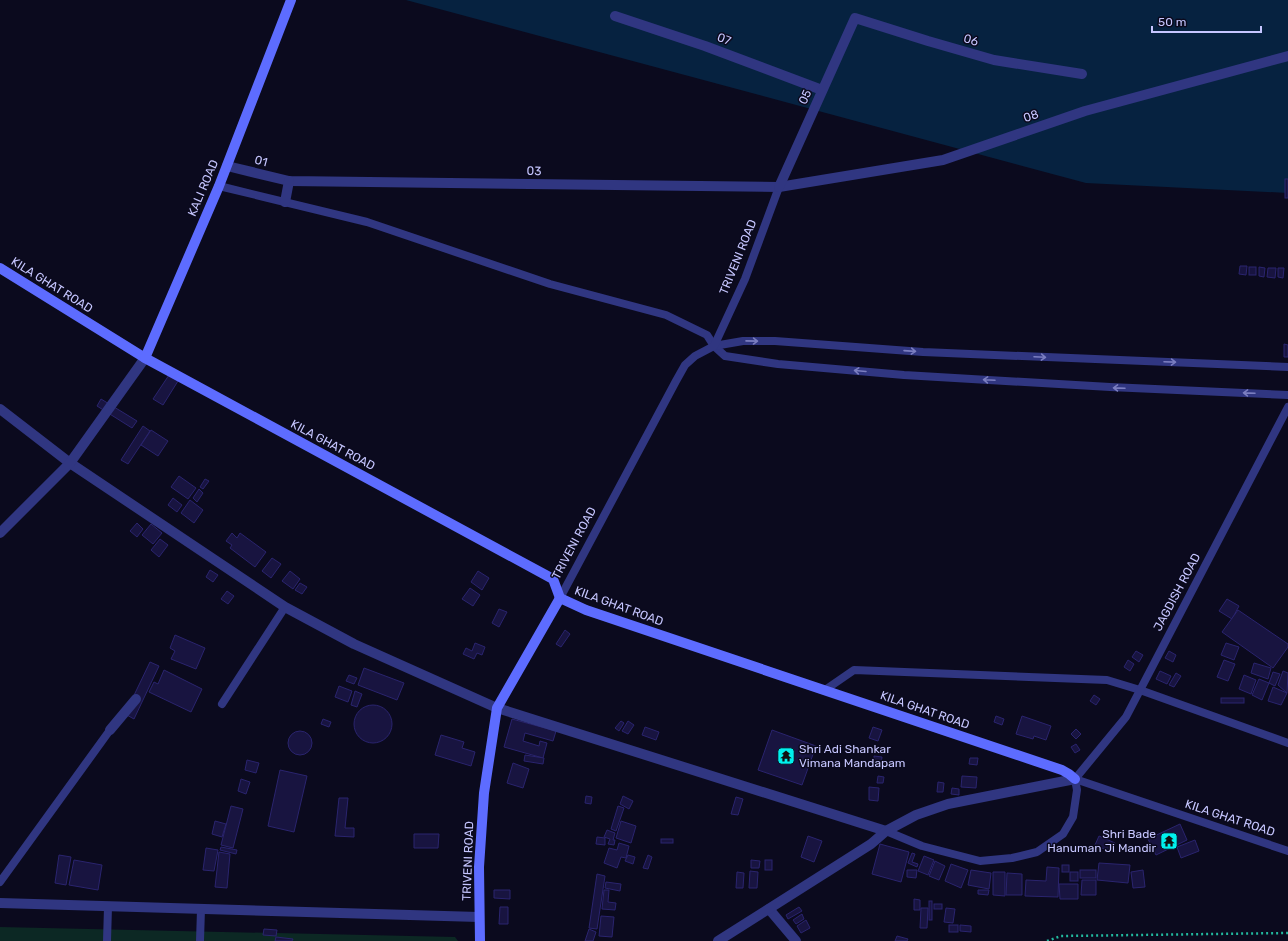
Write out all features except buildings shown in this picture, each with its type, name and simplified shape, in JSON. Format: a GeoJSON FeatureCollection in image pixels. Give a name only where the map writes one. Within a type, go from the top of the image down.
{"type":"FeatureCollection","features":[{"type":"Feature","properties":{"kind":"main road","name":"KALI ROAD"},"geometry":{"type":"LineString","coordinates":[[145,358],[227,166],[291,0]]}},
{"type":"Feature","properties":{"kind":"main road","name":"KILA GHAT ROAD"},"geometry":{"type":"LineString","coordinates":[[0,268],[145,358],[553,579],[560,598],[586,610],[1062,770],[1075,779]]}},
{"type":"Feature","properties":{"kind":"main road","name":"TRIVENI ROAD"},"geometry":{"type":"LineString","coordinates":[[480,941],[479,867],[484,793],[497,708],[560,598]]}},
{"type":"Feature","properties":{"kind":"street","name":"07"},"geometry":{"type":"LineString","coordinates":[[615,16],[705,46],[822,90]]}},
{"type":"Feature","properties":{"kind":"street","name":"05"},"geometry":{"type":"LineString","coordinates":[[779,187],[855,18]]}},
{"type":"Feature","properties":{"kind":"street","name":"06"},"geometry":{"type":"LineString","coordinates":[[855,18],[994,60],[1082,74]]}},
{"type":"Feature","properties":{"kind":"street","name":"08"},"geometry":{"type":"LineString","coordinates":[[779,187],[943,160],[1085,111],[1288,56]]}},
{"type":"Feature","properties":{"kind":"street","name":"01"},"geometry":{"type":"LineString","coordinates":[[227,166],[289,182]]}},
{"type":"Feature","properties":{"kind":"street","name":"03"},"geometry":{"type":"LineString","coordinates":[[289,182],[779,187]]}},
{"type":"Feature","properties":{"kind":"street"},"geometry":{"type":"LineString","coordinates":[[285,202],[289,182]]}},
{"type":"Feature","properties":{"kind":"street"},"geometry":{"type":"LineString","coordinates":[[0,533],[70,463],[145,358]]}},
{"type":"Feature","properties":{"kind":"street"},"geometry":{"type":"LineString","coordinates":[[0,409],[70,463],[285,607],[354,644],[497,708],[886,831]]}},
{"type":"Feature","properties":{"kind":"street"},"geometry":{"type":"LineString","coordinates":[[110,730],[136,698]]}},
{"type":"Feature","properties":{"kind":"street"},"geometry":{"type":"LineString","coordinates":[[718,941],[871,844],[886,831],[916,815],[948,804],[1075,779]]}},
{"type":"Feature","properties":{"kind":"street"},"geometry":{"type":"LineString","coordinates":[[0,904],[479,917]]}},
{"type":"Feature","properties":{"kind":"street"},"geometry":{"type":"LineString","coordinates":[[769,909],[796,941]]}},
{"type":"Feature","properties":{"kind":"lane"},"geometry":{"type":"LineString","coordinates":[[218,186],[367,222],[550,284],[666,316],[707,335],[714,346],[725,356],[778,364],[904,375],[1110,388],[1288,395]]}},
{"type":"Feature","properties":{"kind":"lane","name":"TRIVENI ROAD"},"geometry":{"type":"LineString","coordinates":[[560,598],[676,381],[686,365],[695,356],[714,346],[745,279],[779,187]]}},
{"type":"Feature","properties":{"kind":"lane"},"geometry":{"type":"LineString","coordinates":[[714,346],[743,341],[775,341],[939,352],[1288,367]]}},
{"type":"Feature","properties":{"kind":"lane","name":"JAGDISH ROAD"},"geometry":{"type":"LineString","coordinates":[[1075,779],[1126,717],[1288,407]]}},
{"type":"Feature","properties":{"kind":"lane"},"geometry":{"type":"LineString","coordinates":[[222,704],[285,607]]}},
{"type":"Feature","properties":{"kind":"lane"},"geometry":{"type":"LineString","coordinates":[[825,690],[854,670],[1107,680],[1140,690],[1288,743]]}},
{"type":"Feature","properties":{"kind":"lane"},"geometry":{"type":"LineString","coordinates":[[0,882],[110,730]]}},
{"type":"Feature","properties":{"kind":"lane"},"geometry":{"type":"LineString","coordinates":[[886,831],[922,846],[980,861],[1012,858],[1037,852],[1063,834],[1073,816],[1077,790],[1075,779]]}},
{"type":"Feature","properties":{"kind":"lane","name":"KILA GHAT ROAD"},"geometry":{"type":"LineString","coordinates":[[1075,779],[1288,851]]}},
{"type":"Feature","properties":{"kind":"lane"},"geometry":{"type":"LineString","coordinates":[[107,941],[108,906]]}},
{"type":"Feature","properties":{"kind":"lane"},"geometry":{"type":"LineString","coordinates":[[200,941],[201,909]]}},
{"type":"Feature","properties":{"kind":"path"},"geometry":{"type":"LineString","coordinates":[[1047,941],[1061,936],[1288,933]]}},
{"type":"Feature","properties":{"kind":"green space"},"geometry":{"type":"Polygon","coordinates":[[[0,927],[455,937],[458,941],[0,941],[0,927]]]}},
{"type":"Feature","properties":{"kind":"water"},"geometry":{"type":"Polygon","coordinates":[[[406,0],[1288,0],[1288,193],[1086,183],[406,0]]]}},
{"type":"Feature","properties":{"kind":"place","name":"Shri Adi Shankar Vimana Mandapam"},"geometry":{"type":"Point","coordinates":[786,756]}},
{"type":"Feature","properties":{"kind":"place","name":"Shri Bade Hanuman Ji Mandir"},"geometry":{"type":"Point","coordinates":[1169,841]}}]}
